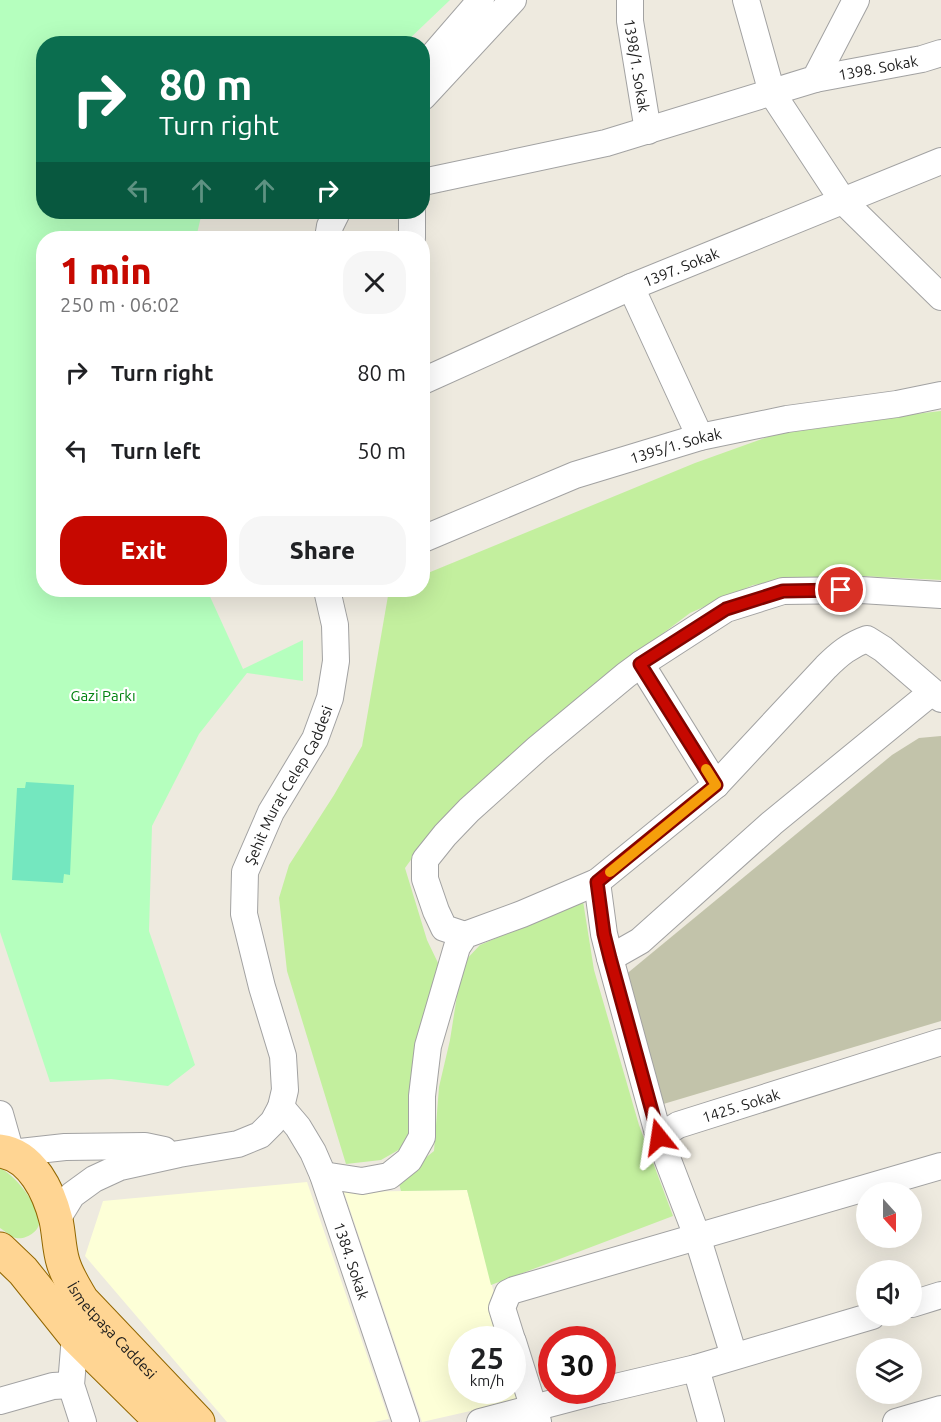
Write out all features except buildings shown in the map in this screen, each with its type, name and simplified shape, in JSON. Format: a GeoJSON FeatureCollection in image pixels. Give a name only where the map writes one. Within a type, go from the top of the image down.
{"type":"FeatureCollection","features":[{"type":"Feature","properties":{"kind":"main road","name":"İsmetpaşa Caddesi"},"geometry":{"type":"LineString","coordinates":[[5,1152],[33,1170],[48,1195],[56,1221],[63,1262],[72,1285],[82,1300],[198,1422]]}},
{"type":"Feature","properties":{"kind":"main road"},"geometry":{"type":"LineString","coordinates":[[8,1263],[43,1245],[56,1221]]}},
{"type":"Feature","properties":{"kind":"main road","name":"İsmetpaşa Caddesi"},"geometry":{"type":"LineString","coordinates":[[8,1263],[75,1336],[162,1422]]}},
{"type":"Feature","properties":{"kind":"street"},"geometry":{"type":"LineString","coordinates":[[430,58],[481,0]]}},
{"type":"Feature","properties":{"kind":"street"},"geometry":{"type":"LineString","coordinates":[[430,89],[513,0]]}},
{"type":"Feature","properties":{"kind":"street","name":"1398/1. Sokak"},"geometry":{"type":"LineString","coordinates":[[630,0],[630,21],[648,131]]}},
{"type":"Feature","properties":{"kind":"street"},"geometry":{"type":"LineString","coordinates":[[746,0],[772,93],[843,201],[941,297]]}},
{"type":"Feature","properties":{"kind":"street"},"geometry":{"type":"LineString","coordinates":[[815,79],[856,0]]}},
{"type":"Feature","properties":{"kind":"street","name":"1398. Sokak"},"geometry":{"type":"LineString","coordinates":[[430,181],[606,143],[815,79],[941,53]]}},
{"type":"Feature","properties":{"kind":"street","name":"1397. Sokak"},"geometry":{"type":"LineString","coordinates":[[430,378],[631,287],[843,201],[938,171]]}},
{"type":"Feature","properties":{"kind":"street"},"geometry":{"type":"LineString","coordinates":[[631,287],[700,437]]}},
{"type":"Feature","properties":{"kind":"street","name":"1395/1. Sokak"},"geometry":{"type":"LineString","coordinates":[[430,536],[575,475],[700,437],[787,419],[897,404],[941,395]]}},
{"type":"Feature","properties":{"kind":"street"},"geometry":{"type":"LineString","coordinates":[[465,935],[444,928],[425,879],[425,860],[469,810],[538,748],[640,664],[726,609],[783,591],[861,590],[941,596]]}},
{"type":"Feature","properties":{"kind":"street","name":"Şehit Murat Celep Caddesi"},"geometry":{"type":"LineString","coordinates":[[56,1221],[72,1195],[94,1179],[120,1167],[238,1144],[260,1135],[273,1122],[281,1107],[285,1090],[283,1056],[262,987],[244,914],[245,872],[271,812],[315,739],[330,698],[336,660],[335,625],[329,597]]}},
{"type":"Feature","properties":{"kind":"street"},"geometry":{"type":"LineString","coordinates":[[323,1175],[362,1181],[389,1176],[409,1160],[422,1137],[422,1096],[428,1046],[457,947],[465,935],[597,882],[716,785],[826,667],[842,651],[855,643],[867,639],[883,649],[937,696],[772,823],[640,940],[610,958]]}},
{"type":"Feature","properties":{"kind":"street"},"geometry":{"type":"LineString","coordinates":[[640,664],[716,785]]}},
{"type":"Feature","properties":{"kind":"street"},"geometry":{"type":"LineString","coordinates":[[597,882],[604,934],[659,1137],[697,1236],[734,1356]]}},
{"type":"Feature","properties":{"kind":"street","name":"1425. Sokak"},"geometry":{"type":"LineString","coordinates":[[659,1137],[678,1125],[941,1042]]}},
{"type":"Feature","properties":{"kind":"street","name":"1384. Sokak"},"geometry":{"type":"LineString","coordinates":[[281,1107],[298,1127],[323,1175],[406,1422]]}},
{"type":"Feature","properties":{"kind":"street"},"geometry":{"type":"LineString","coordinates":[[0,1114],[5,1152],[65,1147],[145,1146],[179,1154]]}},
{"type":"Feature","properties":{"kind":"street"},"geometry":{"type":"LineString","coordinates":[[508,1326],[502,1308],[508,1293],[514,1290],[941,1166]]}},
{"type":"Feature","properties":{"kind":"street"},"geometry":{"type":"LineString","coordinates":[[922,1301],[941,1295]]}},
{"type":"Feature","properties":{"kind":"street"},"geometry":{"type":"LineString","coordinates":[[616,1387],[696,1368],[856,1321]]}},
{"type":"Feature","properties":{"kind":"street"},"geometry":{"type":"LineString","coordinates":[[75,1336],[71,1385],[83,1422]]}},
{"type":"Feature","properties":{"kind":"street"},"geometry":{"type":"LineString","coordinates":[[696,1368],[711,1422]]}},
{"type":"Feature","properties":{"kind":"street"},"geometry":{"type":"LineString","coordinates":[[526,1383],[536,1415]]}},
{"type":"Feature","properties":{"kind":"street"},"geometry":{"type":"LineString","coordinates":[[0,1401],[53,1386],[71,1385]]}},
{"type":"Feature","properties":{"kind":"street"},"geometry":{"type":"LineString","coordinates":[[480,1422],[536,1415],[565,1404]]}},
{"type":"Feature","properties":{"kind":"street"},"geometry":{"type":"LineString","coordinates":[[896,1422],[941,1409]]}},
{"type":"Feature","properties":{"kind":"shaded area"},"geometry":{"type":"Polygon","coordinates":[[[941,736],[941,1021],[660,1105],[624,976],[892,755],[919,738],[941,736]]]}},
{"type":"Feature","properties":{"kind":"shaded area"},"geometry":{"type":"Polygon","coordinates":[[[307,1182],[389,1419],[374,1422],[227,1422],[85,1256],[103,1201],[307,1182]]]}},
{"type":"Feature","properties":{"kind":"shaded area"},"geometry":{"type":"Polygon","coordinates":[[[467,1190],[503,1326],[448,1326],[448,1404],[501,1404],[422,1422],[344,1192],[467,1190]]]}},
{"type":"Feature","properties":{"kind":"green space","name":"Gazi Parkı"},"geometry":{"type":"Polygon","coordinates":[[[0,0],[450,0],[412,36],[36,36],[36,219],[200,219],[198,231],[36,231],[36,597],[210,597],[243,669],[303,640],[303,681],[247,673],[199,734],[152,826],[149,931],[195,1065],[168,1086],[111,1079],[50,1082],[0,932],[0,0]]]}},
{"type":"Feature","properties":{"kind":"green space"},"geometry":{"type":"Polygon","coordinates":[[[941,411],[941,580],[842,575],[753,585],[690,613],[589,689],[436,825],[405,868],[427,940],[439,965],[409,1144],[381,1160],[346,1164],[287,971],[279,898],[289,865],[362,746],[388,597],[430,597],[430,572],[695,463],[793,428],[941,411]]]}},
{"type":"Feature","properties":{"kind":"green space"},"geometry":{"type":"Polygon","coordinates":[[[26,782],[74,785],[70,875],[64,874],[63,883],[12,880],[17,788],[25,788],[26,782]]]}},
{"type":"Feature","properties":{"kind":"green space"},"geometry":{"type":"Polygon","coordinates":[[[583,901],[594,970],[639,1125],[673,1216],[491,1285],[467,1190],[401,1191],[398,1180],[434,1151],[439,1087],[450,1040],[462,964],[480,945],[583,901]]]}},
{"type":"Feature","properties":{"kind":"green space"},"geometry":{"type":"Polygon","coordinates":[[[0,1168],[19,1183],[34,1205],[39,1224],[38,1228],[28,1236],[16,1238],[0,1228],[0,1168]]]}},
{"type":"Feature","properties":{"kind":"slow traffic"},"geometry":{"type":"LineString","coordinates":[[610,872],[716,785],[706,769]]}},
{"type":"Feature","properties":{"kind":"route"},"geometry":{"type":"LineString","coordinates":[[659,1137],[604,934],[597,882],[716,785],[640,664],[726,609],[783,591],[841,590]]}}]}
